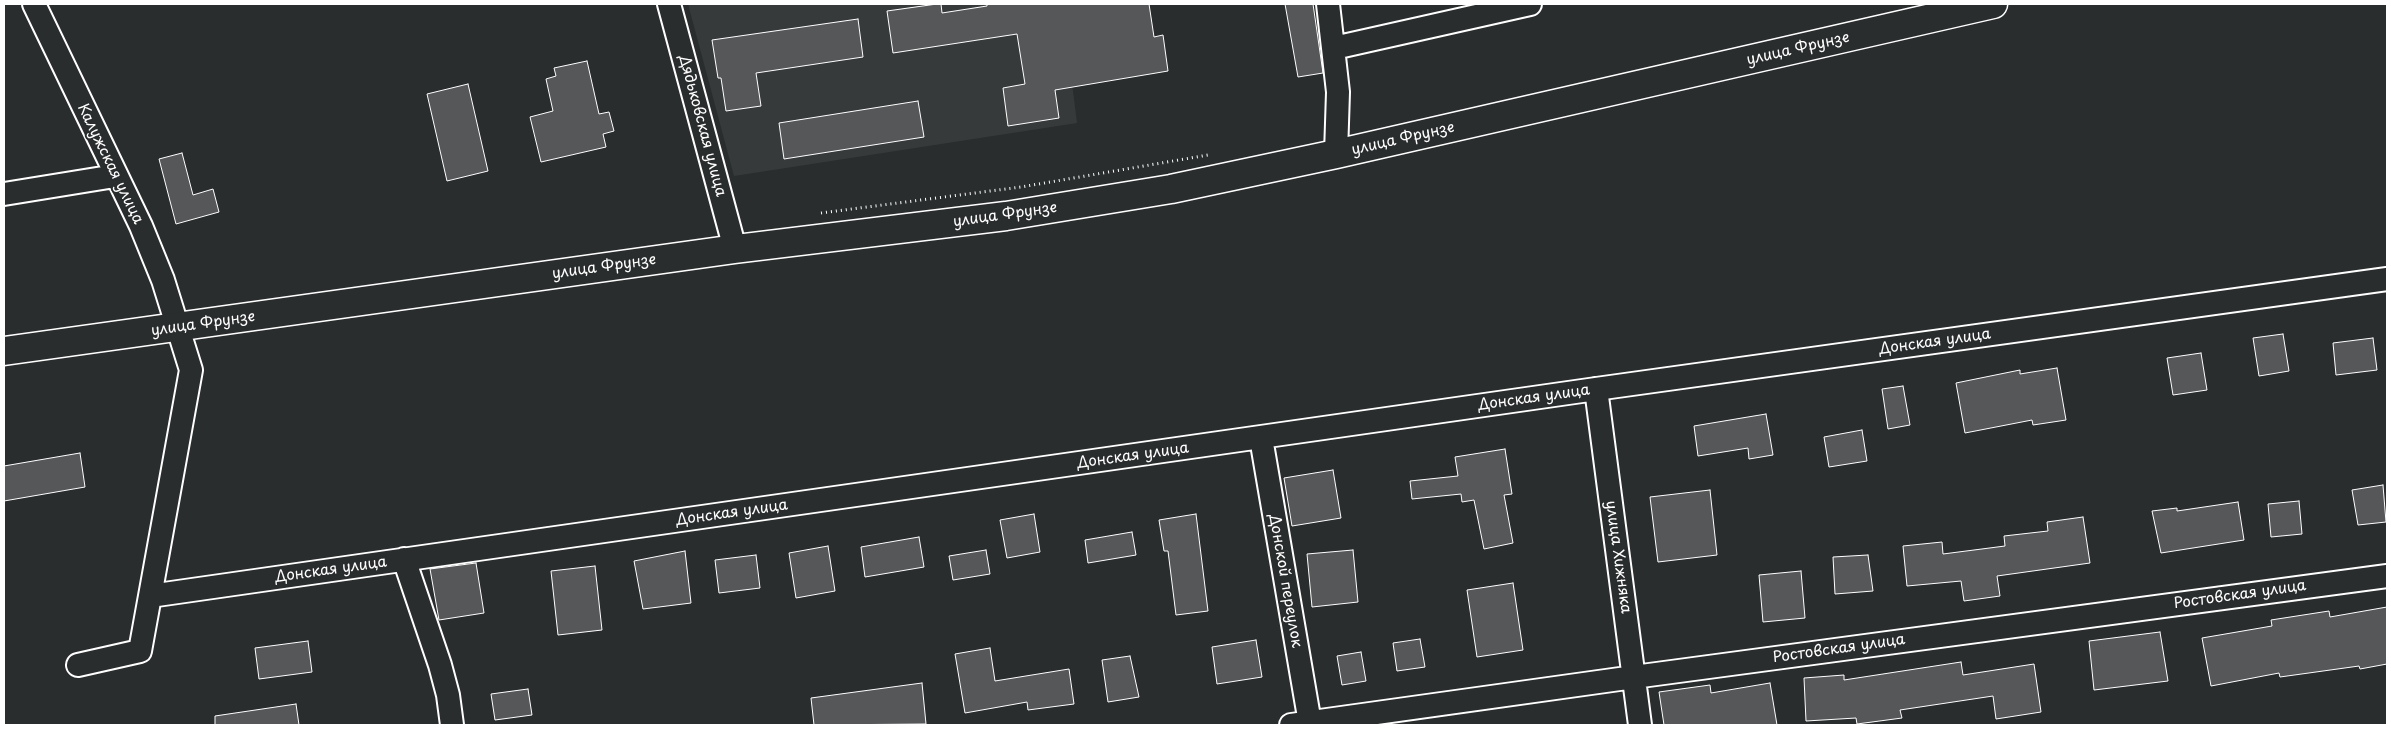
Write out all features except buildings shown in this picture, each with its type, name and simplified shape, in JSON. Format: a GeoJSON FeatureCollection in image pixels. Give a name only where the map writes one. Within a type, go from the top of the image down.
{"type":"FeatureCollection","features":[{"type":"Feature","properties":{"kind":"main road","name":"улица Фрунзе"},"geometry":{"type":"LineString","coordinates":[[4,351],[735,249],[1016,214],[1171,189],[1336,154],[1993,4]]}},
{"type":"Feature","properties":{"kind":"street","name":"Калужская улица"},"geometry":{"type":"LineString","coordinates":[[34,4],[115,176],[141,226],[179,327]]}},
{"type":"Feature","properties":{"kind":"street","name":"Дядьковская улица"},"geometry":{"type":"LineString","coordinates":[[669,4],[735,249]]}},
{"type":"Feature","properties":{"kind":"street"},"geometry":{"type":"LineString","coordinates":[[1328,4],[1338,92],[1336,154]]}},
{"type":"Feature","properties":{"kind":"street"},"geometry":{"type":"LineString","coordinates":[[1334,48],[1530,4]]}},
{"type":"Feature","properties":{"kind":"street"},"geometry":{"type":"LineString","coordinates":[[4,194],[115,176]]}},
{"type":"Feature","properties":{"kind":"street","name":"Донская улица"},"geometry":{"type":"LineString","coordinates":[[150,596],[1596,389],[2387,279]]}},
{"type":"Feature","properties":{"kind":"street"},"geometry":{"type":"LineString","coordinates":[[78,665],[140,651],[191,370],[179,327]]}},
{"type":"Feature","properties":{"kind":"street","name":"улица Хижняка"},"geometry":{"type":"LineString","coordinates":[[1596,389],[1640,725]]}},
{"type":"Feature","properties":{"kind":"street","name":"Донской переулок"},"geometry":{"type":"LineString","coordinates":[[1261,438],[1300,724]]}},
{"type":"Feature","properties":{"kind":"street"},"geometry":{"type":"LineString","coordinates":[[404,559],[440,665],[448,695],[452,725]]}},
{"type":"Feature","properties":{"kind":"street","name":"Ростовская улица"},"geometry":{"type":"LineString","coordinates":[[1300,724],[1634,677],[2387,576]]}},
{"type":"Feature","properties":{"kind":"path"},"geometry":{"type":"LineString","coordinates":[[816,214],[1021,187],[1212,155]]}},
{"type":"Feature","properties":{"kind":"shaded area"},"geometry":{"type":"Polygon","coordinates":[[[688,4],[1062,4],[1077,123],[734,176],[688,4]]]}}]}
